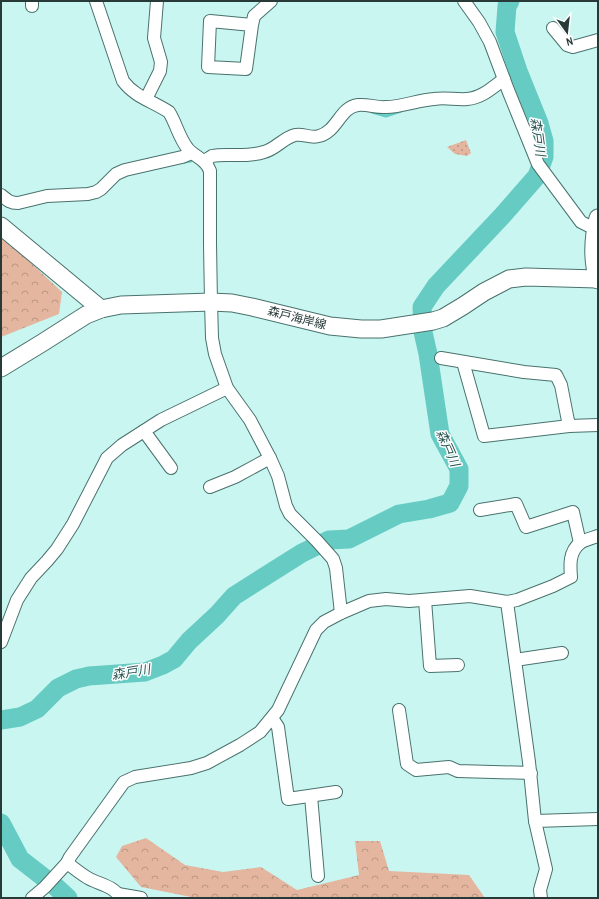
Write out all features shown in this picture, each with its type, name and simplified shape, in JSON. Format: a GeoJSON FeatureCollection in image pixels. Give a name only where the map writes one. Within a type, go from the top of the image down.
{"type":"FeatureCollection","features":[{"type":"Feature","properties":{"kind":"main road","name":"森戸海岸線"},"geometry":{"type":"LineString","coordinates":[[1,368],[86,315],[101,309],[121,305],[211,302],[232,303],[330,326],[367,329],[381,329],[433,321],[450,314],[484,292],[509,279],[526,277],[598,280],[594,252],[597,223]]}},
{"type":"Feature","properties":{"kind":"main road"},"geometry":{"type":"LineString","coordinates":[[1,226],[101,309]]}},
{"type":"Feature","properties":{"kind":"street"},"geometry":{"type":"LineString","coordinates":[[96,1],[123,81],[127,87],[133,92],[169,112],[184,144],[192,153],[204,161],[209,167],[212,338],[215,354],[227,388],[250,420],[270,458],[278,476],[286,506],[290,514],[333,559],[336,568],[341,613]]}},
{"type":"Feature","properties":{"kind":"street"},"geometry":{"type":"LineString","coordinates":[[146,99],[160,71],[161,62],[154,38],[157,1]]}},
{"type":"Feature","properties":{"kind":"street"},"geometry":{"type":"LineString","coordinates":[[252,25],[210,21],[208,67],[246,69],[254,16],[269,1]]}},
{"type":"Feature","properties":{"kind":"street"},"geometry":{"type":"LineString","coordinates":[[464,1],[479,22],[490,42],[538,164],[581,222],[597,223]]}},
{"type":"Feature","properties":{"kind":"street"},"geometry":{"type":"LineString","coordinates":[[552,28],[567,45],[572,47],[598,40]]}},
{"type":"Feature","properties":{"kind":"street"},"geometry":{"type":"LineString","coordinates":[[204,161],[212,156],[256,154],[265,152],[294,135],[300,134],[312,137],[320,136],[328,132],[348,109],[357,105],[385,108],[434,98],[467,100],[485,94],[505,83]]}},
{"type":"Feature","properties":{"kind":"street"},"geometry":{"type":"LineString","coordinates":[[1,195],[9,202],[18,203],[47,196],[88,194],[96,192],[116,174],[125,170],[182,157],[192,153]]}},
{"type":"Feature","properties":{"kind":"street"},"geometry":{"type":"LineString","coordinates":[[441,358],[524,372],[556,375],[561,385],[570,426]]}},
{"type":"Feature","properties":{"kind":"street"},"geometry":{"type":"LineString","coordinates":[[463,362],[484,436],[570,426],[598,425]]}},
{"type":"Feature","properties":{"kind":"street"},"geometry":{"type":"LineString","coordinates":[[1,642],[17,600],[31,578],[57,549],[73,524],[107,458],[122,445],[161,420],[227,388]]}},
{"type":"Feature","properties":{"kind":"street"},"geometry":{"type":"LineString","coordinates":[[144,431],[171,468]]}},
{"type":"Feature","properties":{"kind":"street"},"geometry":{"type":"LineString","coordinates":[[210,487],[235,478],[270,458]]}},
{"type":"Feature","properties":{"kind":"street"},"geometry":{"type":"LineString","coordinates":[[480,510],[516,504],[526,527],[573,512],[580,543]]}},
{"type":"Feature","properties":{"kind":"street"},"geometry":{"type":"LineString","coordinates":[[32,898],[55,877],[67,863],[124,782],[135,777],[191,768],[207,763],[260,732],[278,710],[316,630],[324,622],[369,601],[386,599],[409,602],[470,596],[507,602],[517,600],[553,586],[571,577],[570,560],[573,550],[580,543],[598,536]]}},
{"type":"Feature","properties":{"kind":"street"},"geometry":{"type":"LineString","coordinates":[[425,600],[430,666],[458,665]]}},
{"type":"Feature","properties":{"kind":"street"},"geometry":{"type":"LineString","coordinates":[[507,602],[535,821],[546,869],[540,890],[541,898]]}},
{"type":"Feature","properties":{"kind":"street"},"geometry":{"type":"LineString","coordinates":[[515,660],[562,653]]}},
{"type":"Feature","properties":{"kind":"street"},"geometry":{"type":"LineString","coordinates":[[399,710],[407,764],[416,770],[449,767],[458,772],[530,773]]}},
{"type":"Feature","properties":{"kind":"street"},"geometry":{"type":"LineString","coordinates":[[272,718],[278,727],[288,799],[336,792]]}},
{"type":"Feature","properties":{"kind":"street"},"geometry":{"type":"LineString","coordinates":[[311,796],[318,876]]}},
{"type":"Feature","properties":{"kind":"street"},"geometry":{"type":"LineString","coordinates":[[535,821],[598,819]]}},
{"type":"Feature","properties":{"kind":"street"},"geometry":{"type":"LineString","coordinates":[[67,863],[87,878],[113,889],[119,896],[141,898]]}},
{"type":"Feature","properties":{"kind":"green space"},"geometry":{"type":"Polygon","coordinates":[[[466,140],[471,153],[467,156],[455,154],[447,147],[466,140]]]}},
{"type":"Feature","properties":{"kind":"green space"},"geometry":{"type":"Polygon","coordinates":[[[1,235],[62,292],[59,314],[1,337],[1,235]]]}},
{"type":"Feature","properties":{"kind":"green space"},"geometry":{"type":"Polygon","coordinates":[[[146,838],[185,865],[223,872],[261,867],[297,890],[359,875],[355,841],[380,841],[389,871],[469,875],[485,898],[196,898],[141,887],[116,857],[122,846],[146,838]]]}},
{"type":"Feature","properties":{"kind":"waterway","name":"森戸川"},"geometry":{"type":"LineString","coordinates":[[1,720],[20,717],[37,709],[58,688],[76,679],[89,676],[145,672],[163,665],[174,659],[189,641],[217,615],[234,596],[302,553],[329,540],[349,539],[399,514],[429,509],[450,503],[459,486],[459,469],[440,434],[428,354],[423,332],[422,307],[436,286],[502,216],[537,176],[544,157],[544,141],[539,123],[518,71],[505,32],[507,6],[510,1]]}},
{"type":"Feature","properties":{"kind":"waterway"},"geometry":{"type":"LineString","coordinates":[[508,81],[518,71]]}},
{"type":"Feature","properties":{"kind":"waterway"},"geometry":{"type":"LineString","coordinates":[[372,112],[386,116],[401,111]]}},
{"type":"Feature","properties":{"kind":"waterway"},"geometry":{"type":"LineString","coordinates":[[184,162],[191,161]]}},
{"type":"Feature","properties":{"kind":"waterway","name":"森戸川"},"geometry":{"type":"LineString","coordinates":[[1,823],[20,859],[68,898]]}}]}
